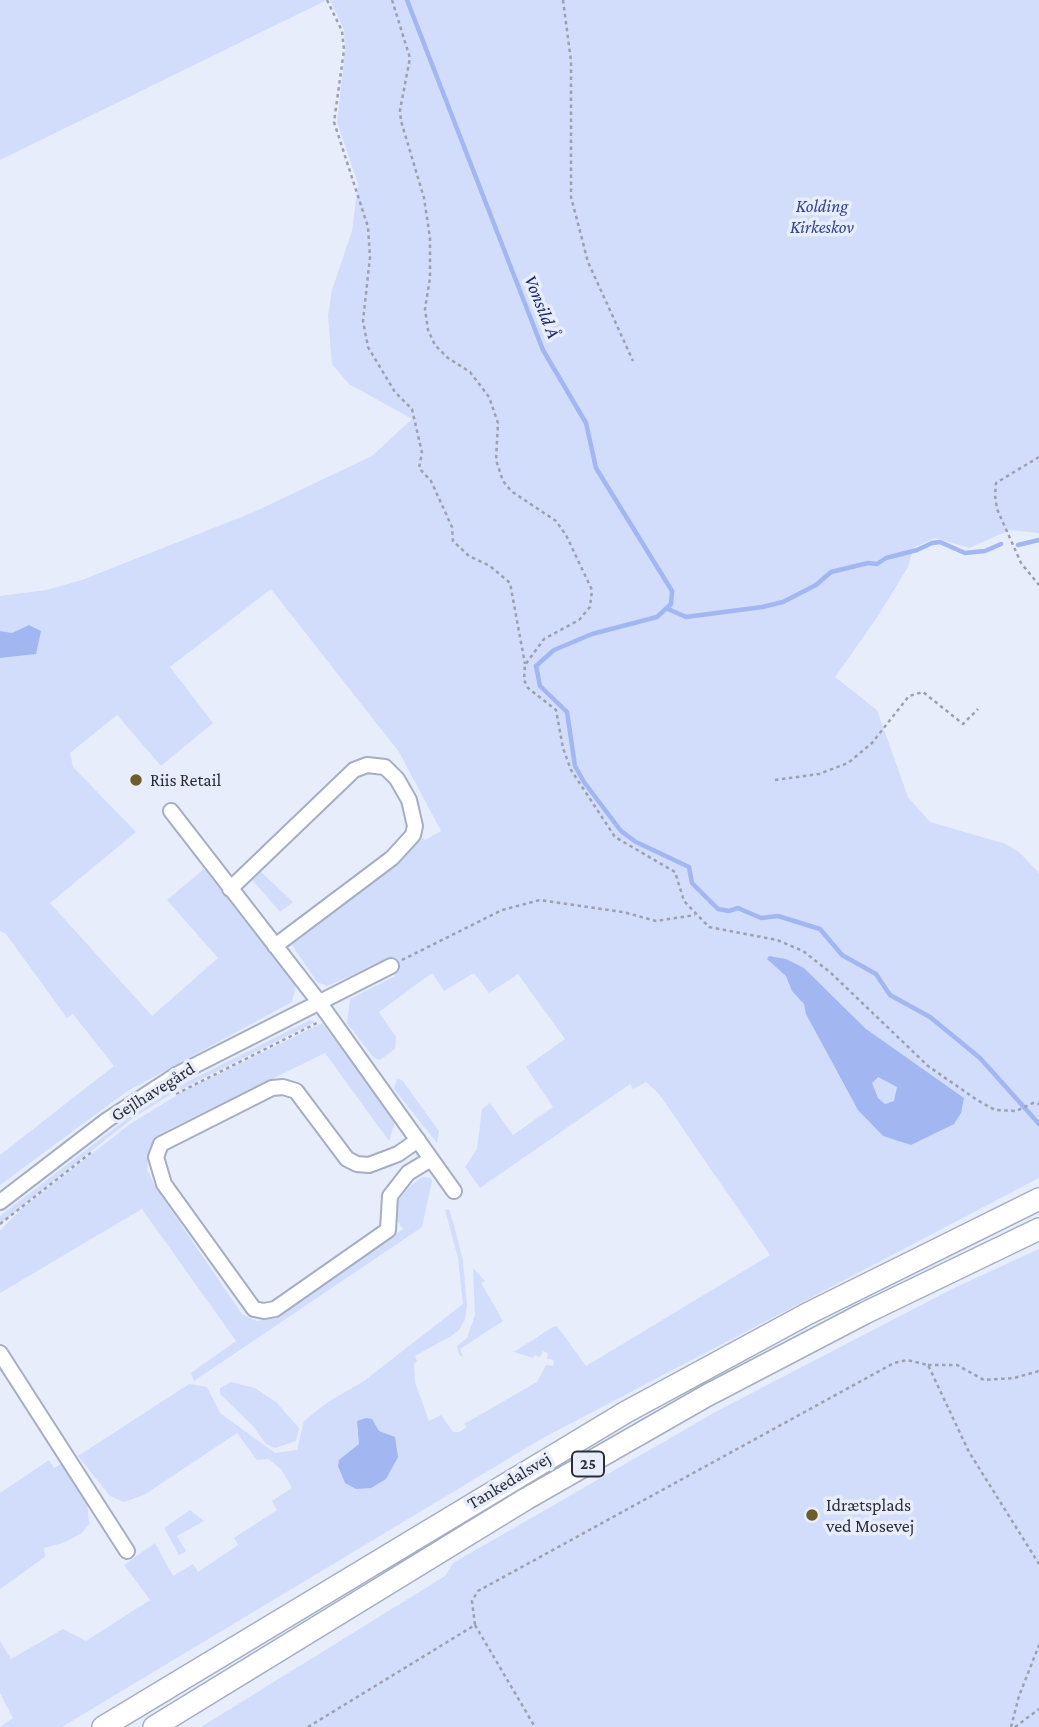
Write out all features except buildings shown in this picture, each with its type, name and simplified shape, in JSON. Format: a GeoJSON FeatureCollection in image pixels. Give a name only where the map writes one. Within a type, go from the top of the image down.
{"type":"FeatureCollection","features":[{"type":"Feature","properties":{"kind":"highway","name":"Tankedalsvej"},"geometry":{"type":"LineString","coordinates":[[103,1727],[626,1412],[818,1308],[1039,1199]]}},
{"type":"Feature","properties":{"kind":"highway","name":"Tankedalsvej"},"geometry":{"type":"LineString","coordinates":[[154,1727],[526,1499],[706,1396],[866,1313],[1039,1229]]}},
{"type":"Feature","properties":{"kind":"street"},"geometry":{"type":"LineString","coordinates":[[230,889],[354,770],[367,765],[385,767],[397,779],[409,800],[415,827],[413,835],[392,858],[275,946]]}},
{"type":"Feature","properties":{"kind":"street"},"geometry":{"type":"LineString","coordinates":[[171,811],[319,1002],[454,1191]]}},
{"type":"Feature","properties":{"kind":"street","name":"Gejlhavegård"},"geometry":{"type":"LineString","coordinates":[[0,1202],[107,1120],[176,1075],[391,966]]}},
{"type":"Feature","properties":{"kind":"street"},"geometry":{"type":"LineString","coordinates":[[418,1140],[397,1154],[369,1165],[357,1164],[346,1159],[296,1091],[283,1087],[272,1088],[160,1144],[156,1157],[164,1184],[254,1309],[264,1311],[275,1308],[388,1230],[390,1196],[408,1174],[431,1159]]}},
{"type":"Feature","properties":{"kind":"street"},"geometry":{"type":"LineString","coordinates":[[0,1353],[127,1551]]}},
{"type":"Feature","properties":{"kind":"path"},"geometry":{"type":"LineString","coordinates":[[327,0],[342,31],[344,50],[334,122],[368,227],[370,257],[363,321],[368,347],[395,392],[412,409],[422,453],[419,468],[431,481],[452,527],[453,541],[469,556],[490,566],[510,583],[525,665],[524,680],[528,688],[556,710],[562,748],[571,770],[601,817],[614,836],[676,872],[684,901],[709,927],[778,940],[803,951],[831,973],[928,1066],[995,1110],[1016,1111],[1033,1103],[1039,1104]]}},
{"type":"Feature","properties":{"kind":"path"},"geometry":{"type":"LineString","coordinates":[[392,0],[410,58],[400,110],[401,121],[424,198],[430,238],[425,309],[428,330],[435,345],[448,358],[470,372],[489,397],[498,423],[496,460],[503,481],[511,491],[556,521],[592,590],[590,607],[579,620],[544,639],[525,665]]}},
{"type":"Feature","properties":{"kind":"path"},"geometry":{"type":"LineString","coordinates":[[563,0],[571,61],[571,197],[588,262],[633,361]]}},
{"type":"Feature","properties":{"kind":"path"},"geometry":{"type":"LineString","coordinates":[[1039,457],[996,483],[995,495],[997,509],[1021,563],[1039,585]]}},
{"type":"Feature","properties":{"kind":"path"},"geometry":{"type":"LineString","coordinates":[[775,780],[819,774],[848,763],[872,743],[909,696],[923,692],[963,724],[978,709]]}},
{"type":"Feature","properties":{"kind":"path"},"geometry":{"type":"LineString","coordinates":[[391,966],[502,910],[540,900],[623,912],[656,921],[695,915]]}},
{"type":"Feature","properties":{"kind":"path"},"geometry":{"type":"LineString","coordinates":[[174,1095],[329,1016]]}},
{"type":"Feature","properties":{"kind":"path"},"geometry":{"type":"LineString","coordinates":[[0,1224],[100,1145]]}},
{"type":"Feature","properties":{"kind":"path"},"geometry":{"type":"LineString","coordinates":[[535,1727],[475,1625],[471,1614],[472,1601],[478,1591],[894,1363],[907,1360],[928,1365],[957,1365],[984,1380],[1014,1378],[1039,1371]]}},
{"type":"Feature","properties":{"kind":"path"},"geometry":{"type":"LineString","coordinates":[[928,1365],[969,1452],[1039,1564]]}},
{"type":"Feature","properties":{"kind":"path"},"geometry":{"type":"LineString","coordinates":[[308,1727],[475,1625]]}},
{"type":"Feature","properties":{"kind":"path"},"geometry":{"type":"LineString","coordinates":[[1013,1727],[1019,1696],[1039,1645]]}},
{"type":"Feature","properties":{"kind":"path"},"geometry":{"type":"LineString","coordinates":[[1013,1727],[1039,1709]]}},
{"type":"Feature","properties":{"kind":"green space"},"geometry":{"type":"Polygon","coordinates":[[[0,0],[327,0],[0,160],[0,0]]]}},
{"type":"Feature","properties":{"kind":"green space","name":"Kolding Kirkeskov"},"geometry":{"type":"Polygon","coordinates":[[[330,0],[1039,0],[1039,533],[1010,530],[969,548],[935,538],[913,548],[908,567],[835,677],[877,710],[908,797],[930,822],[1006,844],[1019,852],[1039,873],[1039,1178],[541,1439],[62,1727],[0,1727],[13,1718],[0,1693],[0,1641],[11,1659],[63,1629],[86,1641],[150,1600],[124,1565],[155,1543],[173,1576],[193,1564],[198,1572],[238,1545],[234,1538],[277,1510],[272,1501],[292,1488],[281,1469],[268,1459],[257,1460],[237,1433],[144,1495],[124,1502],[110,1496],[78,1456],[189,1384],[207,1387],[220,1413],[275,1453],[297,1450],[304,1421],[328,1402],[364,1381],[463,1304],[458,1258],[445,1210],[449,1209],[463,1261],[467,1305],[465,1319],[459,1330],[451,1336],[415,1356],[417,1361],[414,1364],[415,1382],[429,1421],[441,1415],[453,1432],[459,1432],[467,1427],[464,1424],[537,1382],[546,1365],[553,1366],[554,1360],[547,1359],[548,1353],[543,1351],[540,1357],[535,1355],[533,1358],[514,1352],[551,1328],[557,1326],[586,1366],[770,1255],[659,1094],[646,1082],[633,1089],[630,1084],[480,1188],[465,1167],[477,1149],[482,1109],[490,1103],[513,1135],[553,1107],[526,1067],[565,1039],[518,974],[489,993],[474,973],[444,991],[432,973],[379,1012],[396,1037],[395,1049],[380,1060],[374,1058],[347,1023],[350,999],[395,976],[387,960],[327,986],[317,982],[292,945],[423,838],[425,840],[441,831],[399,752],[271,589],[170,667],[213,723],[161,766],[117,715],[70,753],[73,767],[136,832],[50,903],[152,1016],[218,958],[167,900],[204,869],[296,985],[292,1002],[126,1092],[0,1185],[0,1155],[114,1066],[73,1014],[67,1018],[6,934],[0,931],[0,596],[46,590],[82,580],[254,512],[372,456],[412,419],[349,384],[332,364],[328,316],[332,290],[352,231],[358,184],[337,122],[345,50],[344,30],[330,0]]]}},
{"type":"Feature","properties":{"kind":"green space"},"geometry":{"type":"Polygon","coordinates":[[[259,870],[293,902],[280,912],[249,876],[259,870]]]}},
{"type":"Feature","properties":{"kind":"green space"},"geometry":{"type":"Polygon","coordinates":[[[310,1020],[315,1022],[168,1096],[133,1118],[0,1224],[0,1216],[134,1113],[173,1089],[310,1020]]]}},
{"type":"Feature","properties":{"kind":"green space"},"geometry":{"type":"Polygon","coordinates":[[[322,1023],[391,1115],[395,1123],[389,1141],[325,1053],[159,1134],[149,1152],[147,1169],[156,1188],[242,1314],[257,1321],[273,1318],[403,1229],[396,1219],[398,1201],[408,1188],[422,1177],[431,1178],[432,1181],[422,1227],[194,1381],[191,1373],[236,1341],[142,1209],[0,1293],[0,1231],[21,1209],[130,1124],[184,1091],[322,1023]]]}},
{"type":"Feature","properties":{"kind":"green space"},"geometry":{"type":"Polygon","coordinates":[[[397,1079],[402,1080],[439,1131],[437,1143],[394,1089],[397,1079]]]}},
{"type":"Feature","properties":{"kind":"green space","name":"Idrætsplads ved Mosevej"},"geometry":{"type":"Polygon","coordinates":[[[1039,1249],[1039,1727],[201,1727],[445,1576],[453,1563],[719,1410],[954,1288],[1039,1249]]]}},
{"type":"Feature","properties":{"kind":"green space"},"geometry":{"type":"Polygon","coordinates":[[[473,1268],[485,1281],[481,1283],[503,1321],[460,1349],[463,1357],[459,1355],[457,1346],[467,1338],[475,1315],[473,1268]]]}},
{"type":"Feature","properties":{"kind":"green space"},"geometry":{"type":"Polygon","coordinates":[[[231,1382],[255,1388],[276,1402],[299,1428],[296,1441],[275,1448],[266,1444],[253,1426],[220,1394],[220,1388],[231,1382]]]}},
{"type":"Feature","properties":{"kind":"green space"},"geometry":{"type":"Polygon","coordinates":[[[49,1460],[54,1468],[62,1463],[87,1500],[89,1524],[82,1533],[63,1543],[44,1548],[45,1557],[0,1589],[0,1493],[49,1460]]]}},
{"type":"Feature","properties":{"kind":"green space"},"geometry":{"type":"Polygon","coordinates":[[[190,1510],[204,1521],[177,1536],[186,1551],[179,1555],[164,1528],[190,1510]]]}},
{"type":"Feature","properties":{"kind":"water"},"geometry":{"type":"Polygon","coordinates":[[[29,625],[41,631],[36,654],[0,658],[0,631],[12,633],[29,625]]]}},
{"type":"Feature","properties":{"kind":"water"},"geometry":{"type":"Polygon","coordinates":[[[769,956],[786,959],[804,968],[866,1029],[964,1098],[961,1113],[954,1124],[911,1145],[883,1136],[858,1110],[806,1014],[804,1004],[792,991],[786,976],[767,959],[769,956]],[[878,1077],[872,1083],[878,1098],[885,1104],[894,1101],[897,1087],[878,1077]]]}},
{"type":"Feature","properties":{"kind":"water"},"geometry":{"type":"Polygon","coordinates":[[[372,1419],[379,1431],[395,1437],[398,1457],[386,1479],[371,1488],[356,1489],[345,1483],[338,1466],[339,1460],[359,1444],[357,1421],[372,1419]]]}},
{"type":"Feature","properties":{"kind":"waterway","name":"Vonsild Å"},"geometry":{"type":"LineString","coordinates":[[407,0],[543,350],[586,423],[596,468],[672,591],[671,604],[657,617],[592,634],[554,650],[536,666],[540,686],[567,712],[575,766],[621,831],[636,842],[689,867],[692,883],[718,909],[729,911],[738,908],[761,918],[778,916],[820,929],[842,955],[876,974],[890,995],[930,1017],[980,1058],[1039,1124]]}},
{"type":"Feature","properties":{"kind":"waterway"},"geometry":{"type":"LineString","coordinates":[[1018,545],[1039,540]]}},
{"type":"Feature","properties":{"kind":"waterway"},"geometry":{"type":"LineString","coordinates":[[668,609],[686,617],[762,607],[783,602],[816,585],[831,572],[868,563],[877,564],[886,558],[932,543],[940,542],[965,553],[985,551],[1001,544]]}},
{"type":"Feature","properties":{"kind":"place","name":"Riis Retail"},"geometry":{"type":"Point","coordinates":[136,780]}},
{"type":"Feature","properties":{"kind":"place","name":"Idrætsplads ved Mosevej"},"geometry":{"type":"Point","coordinates":[812,1515]}}]}
